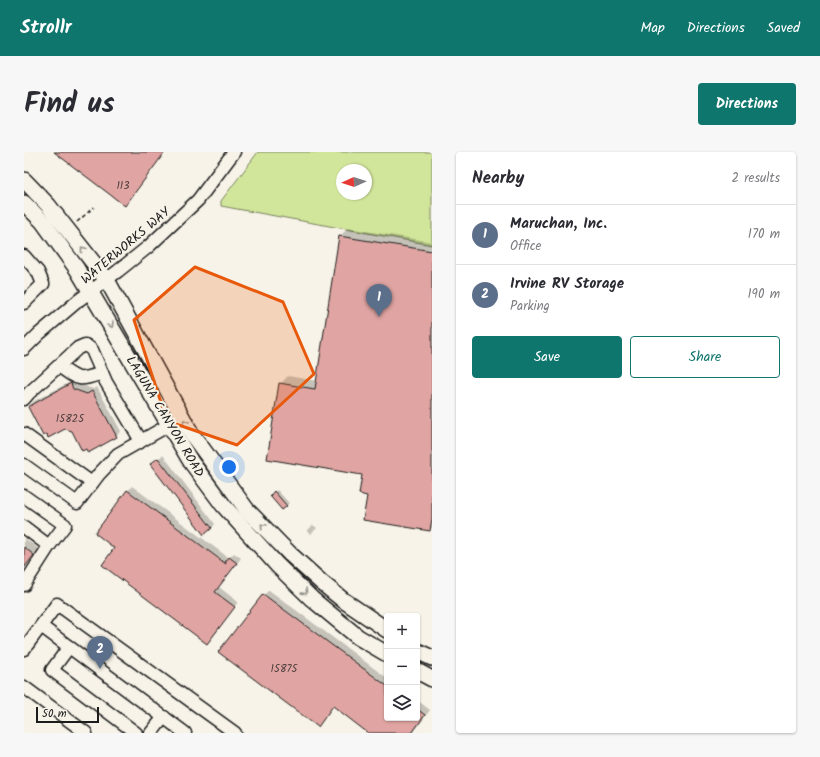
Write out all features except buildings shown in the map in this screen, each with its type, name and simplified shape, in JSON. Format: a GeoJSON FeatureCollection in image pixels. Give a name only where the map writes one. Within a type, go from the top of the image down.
{"type":"FeatureCollection","features":[{"type":"Feature","properties":{"kind":"main road","name":"LAGUNA CANYON ROAD"},"geometry":{"type":"LineString","coordinates":[[24,180],[48,205],[107,280],[191,433],[247,510],[290,554],[321,582],[343,600],[384,628]]}},
{"type":"Feature","properties":{"kind":"main road","name":"LAGUNA CANYON ROAD"},"geometry":{"type":"LineString","coordinates":[[24,203],[43,222],[77,269],[92,292],[191,462],[223,505],[277,565],[312,599],[358,637],[384,652]]}},
{"type":"Feature","properties":{"kind":"main road"},"geometry":{"type":"LineString","coordinates":[[420,652],[432,658]]}},
{"type":"Feature","properties":{"kind":"main road"},"geometry":{"type":"LineString","coordinates":[[420,673],[432,679]]}},
{"type":"Feature","properties":{"kind":"street","name":"WATERWORKS WAY"},"geometry":{"type":"LineString","coordinates":[[24,349],[39,334],[79,300],[92,292],[148,247],[198,200],[234,152]]}},
{"type":"Feature","properties":{"kind":"street"},"geometry":{"type":"LineString","coordinates":[[24,256],[38,272],[44,284],[26,298]]}},
{"type":"Feature","properties":{"kind":"street"},"geometry":{"type":"LineString","coordinates":[[24,399],[29,392],[78,348],[85,345],[92,350],[102,373],[141,441]]}},
{"type":"Feature","properties":{"kind":"street"},"geometry":{"type":"LineString","coordinates":[[59,366],[75,377],[84,379],[102,373]]}},
{"type":"Feature","properties":{"kind":"street"},"geometry":{"type":"LineString","coordinates":[[24,465],[77,503],[99,474],[118,454],[169,425]]}},
{"type":"Feature","properties":{"kind":"street"},"geometry":{"type":"LineString","coordinates":[[24,434],[92,483]]}},
{"type":"Feature","properties":{"kind":"street"},"geometry":{"type":"LineString","coordinates":[[24,496],[64,525],[24,585]]}},
{"type":"Feature","properties":{"kind":"street"},"geometry":{"type":"LineString","coordinates":[[24,527],[49,546]]}},
{"type":"Feature","properties":{"kind":"street"},"geometry":{"type":"LineString","coordinates":[[24,649],[57,604],[235,733]]}},
{"type":"Feature","properties":{"kind":"street"},"geometry":{"type":"LineString","coordinates":[[41,626],[185,733]]}},
{"type":"Feature","properties":{"kind":"street"},"geometry":{"type":"LineString","coordinates":[[69,647],[52,670],[136,733]]}},
{"type":"Feature","properties":{"kind":"street"},"geometry":{"type":"LineString","coordinates":[[24,687],[86,733]]}},
{"type":"Feature","properties":{"kind":"street"},"geometry":{"type":"LineString","coordinates":[[151,733],[164,717]]}},
{"type":"Feature","properties":{"kind":"path"},"geometry":{"type":"LineString","coordinates":[[68,230],[94,207]]}},
{"type":"Feature","properties":{"kind":"highlighted area"},"geometry":{"type":"Polygon","coordinates":[[[195,267],[283,302],[314,374],[237,445],[167,421],[134,320],[195,267]]]}},
{"type":"Feature","properties":{"kind":"green space"},"geometry":{"type":"Polygon","coordinates":[[[258,152],[432,152],[432,245],[221,206],[221,201],[258,152]]]}},
{"type":"Feature","properties":{"kind":"place","name":"Maruchan, Inc."},"geometry":{"type":"Point","coordinates":[379,317]}},
{"type":"Feature","properties":{"kind":"place","name":"Irvine RV Storage"},"geometry":{"type":"Point","coordinates":[100,669]}}]}
